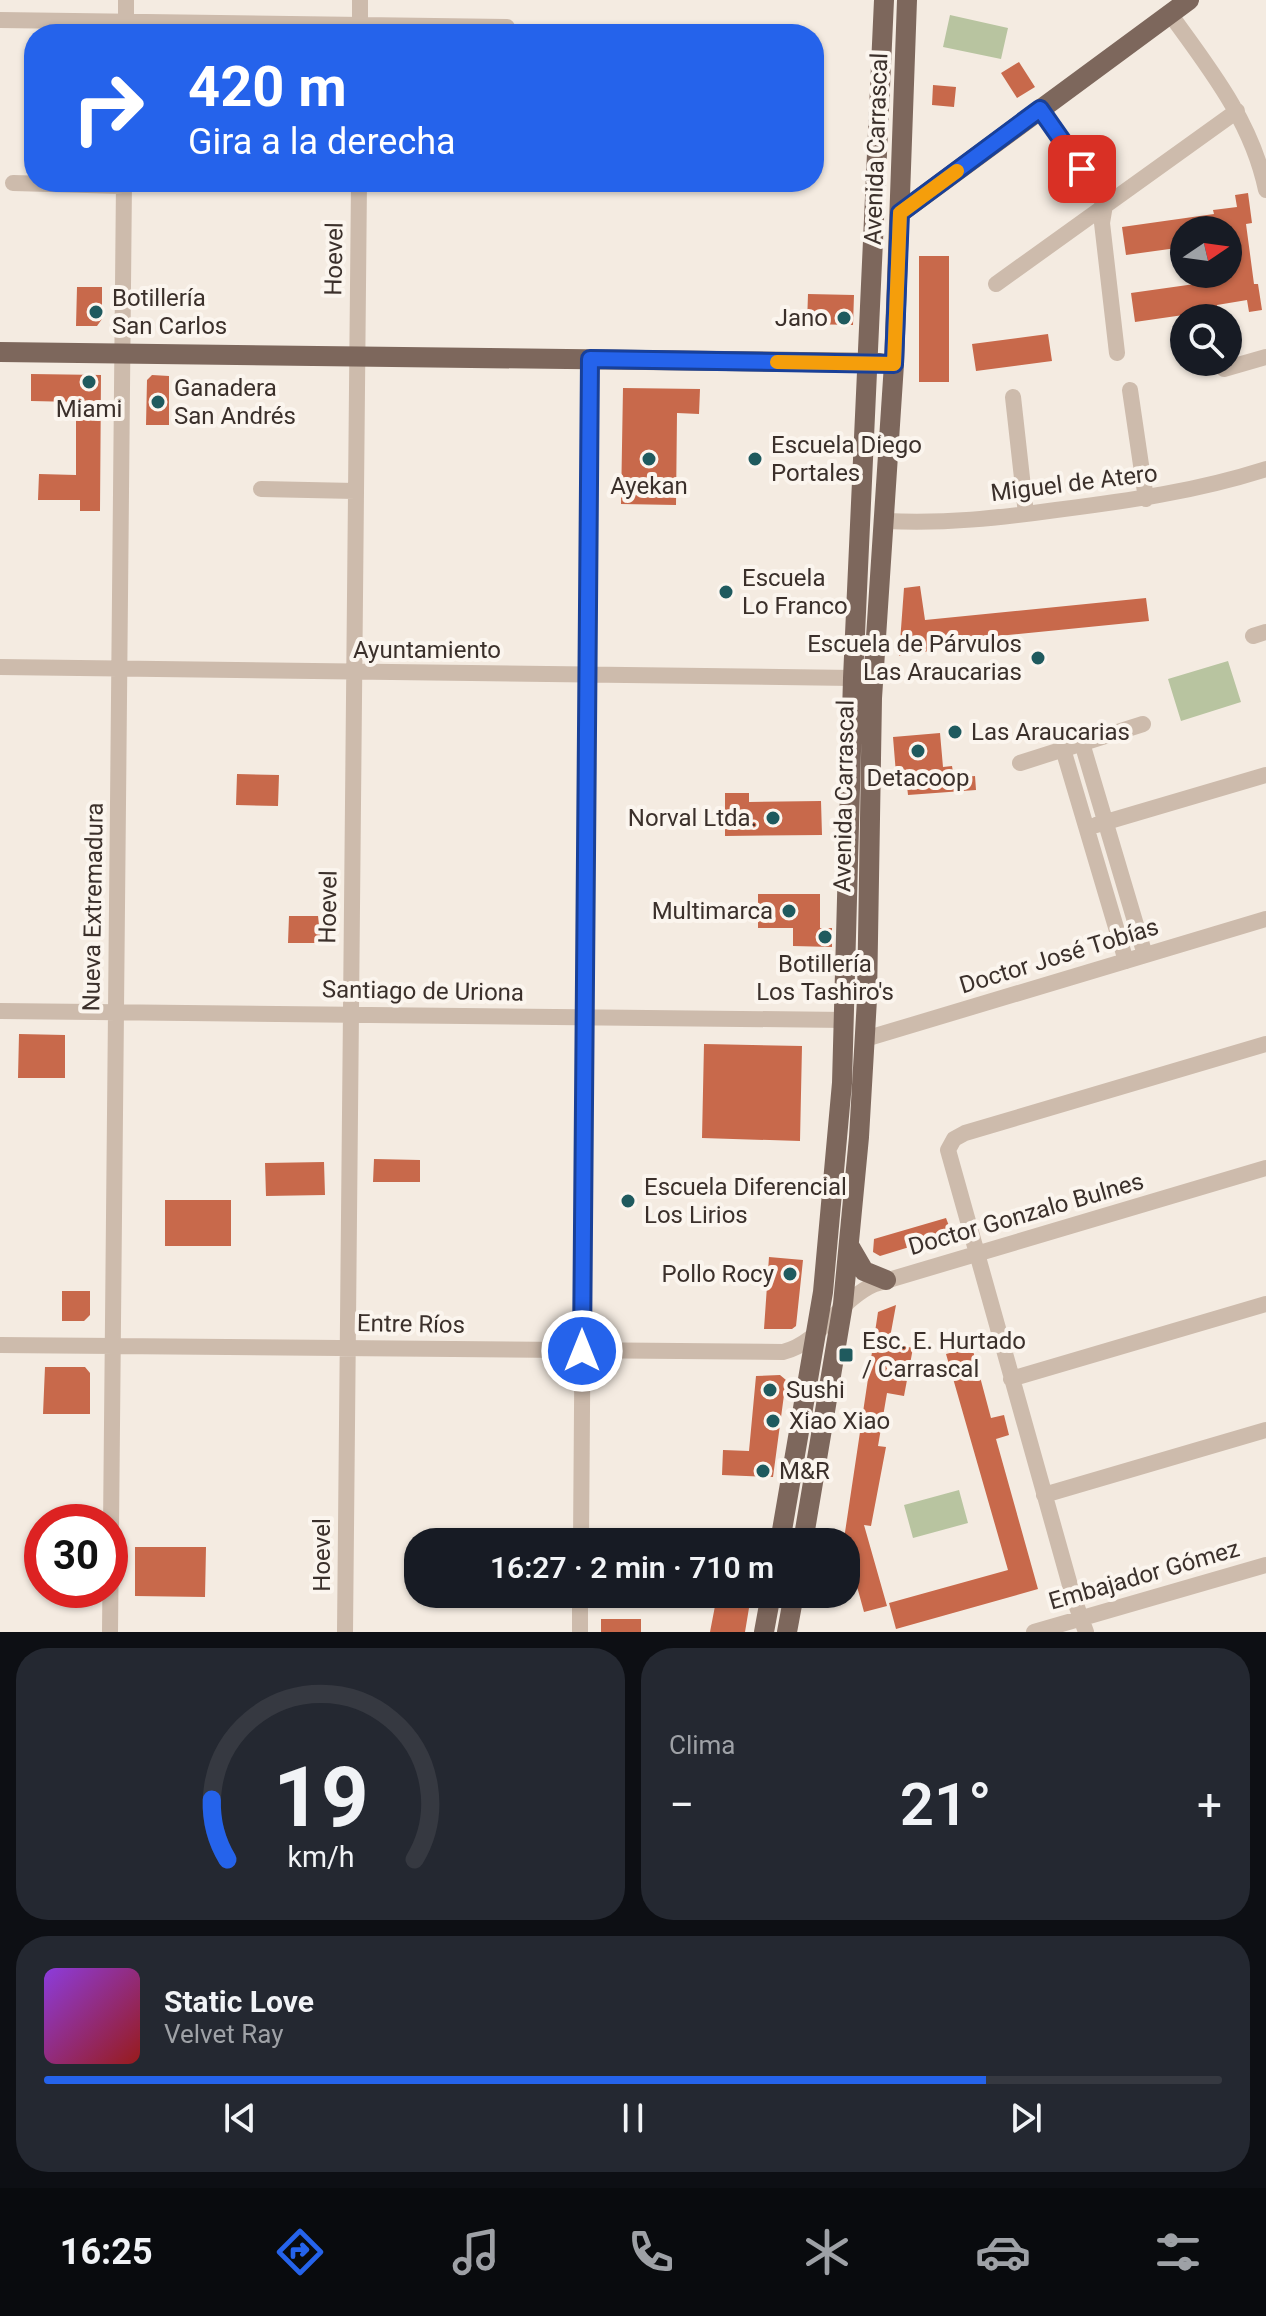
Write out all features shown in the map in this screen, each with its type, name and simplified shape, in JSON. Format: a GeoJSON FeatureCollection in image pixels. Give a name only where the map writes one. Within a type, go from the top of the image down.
{"type":"FeatureCollection","features":[{"type":"Feature","properties":{"kind":"main road","name":"Avenida Carrascal"},"geometry":{"type":"LineString","coordinates":[[782,1528],[816,1334],[835,1176],[845,1020],[853,678],[870,363],[884,0]]}},
{"type":"Feature","properties":{"kind":"main road","name":"Avenida Carrascal"},"geometry":{"type":"LineString","coordinates":[[805,1528],[850,1247],[865,1039],[872,698],[894,364],[907,0]]}},
{"type":"Feature","properties":{"kind":"main road"},"geometry":{"type":"LineString","coordinates":[[900,213],[1189,0]]}},
{"type":"Feature","properties":{"kind":"main road"},"geometry":{"type":"LineString","coordinates":[[0,352],[894,364]]}},
{"type":"Feature","properties":{"kind":"main road"},"geometry":{"type":"LineString","coordinates":[[850,1247],[864,1271],[886,1280]]}},
{"type":"Feature","properties":{"kind":"main road"},"geometry":{"type":"LineString","coordinates":[[764,1632],[768,1608]]}},
{"type":"Feature","properties":{"kind":"main road"},"geometry":{"type":"LineString","coordinates":[[787,1632],[791,1608]]}},
{"type":"Feature","properties":{"kind":"street"},"geometry":{"type":"LineString","coordinates":[[126,0],[126,24]]}},
{"type":"Feature","properties":{"kind":"street"},"geometry":{"type":"LineString","coordinates":[[360,0],[360,24]]}},
{"type":"Feature","properties":{"kind":"street"},"geometry":{"type":"LineString","coordinates":[[1170,14],[1237,111],[1250,138],[1266,190]]}},
{"type":"Feature","properties":{"kind":"street"},"geometry":{"type":"LineString","coordinates":[[0,20],[63,24]]}},
{"type":"Feature","properties":{"kind":"street"},"geometry":{"type":"LineString","coordinates":[[1040,109],[1105,205],[1102,223],[1117,353]]}},
{"type":"Feature","properties":{"kind":"street"},"geometry":{"type":"LineString","coordinates":[[996,284],[1237,111]]}},
{"type":"Feature","properties":{"kind":"street"},"geometry":{"type":"LineString","coordinates":[[13,183],[24,183]]}},
{"type":"Feature","properties":{"kind":"street","name":"Nueva Extremadura"},"geometry":{"type":"LineString","coordinates":[[110,1632],[124,192]]}},
{"type":"Feature","properties":{"kind":"street","name":"Hoevel"},"geometry":{"type":"LineString","coordinates":[[345,1632],[359,192]]}},
{"type":"Feature","properties":{"kind":"street"},"geometry":{"type":"LineString","coordinates":[[1242,364],[1266,357]]}},
{"type":"Feature","properties":{"kind":"street"},"geometry":{"type":"LineString","coordinates":[[581,1528],[590,359]]}},
{"type":"Feature","properties":{"kind":"street"},"geometry":{"type":"LineString","coordinates":[[1130,390],[1146,499]]}},
{"type":"Feature","properties":{"kind":"street"},"geometry":{"type":"LineString","coordinates":[[1013,397],[1026,514]]}},
{"type":"Feature","properties":{"kind":"street","name":"Miguel de Atero"},"geometry":{"type":"LineString","coordinates":[[886,521],[943,523],[1146,499],[1202,488],[1266,469]]}},
{"type":"Feature","properties":{"kind":"street"},"geometry":{"type":"LineString","coordinates":[[261,489],[355,491]]}},
{"type":"Feature","properties":{"kind":"street","name":"Ayuntamiento"},"geometry":{"type":"LineString","coordinates":[[0,667],[354,674],[853,678]]}},
{"type":"Feature","properties":{"kind":"street"},"geometry":{"type":"LineString","coordinates":[[1020,763],[1143,724]]}},
{"type":"Feature","properties":{"kind":"street"},"geometry":{"type":"LineString","coordinates":[[1082,743],[1145,955]]}},
{"type":"Feature","properties":{"kind":"street"},"geometry":{"type":"LineString","coordinates":[[1063,749],[1126,961]]}},
{"type":"Feature","properties":{"kind":"street"},"geometry":{"type":"LineString","coordinates":[[1087,828],[1266,775]]}},
{"type":"Feature","properties":{"kind":"street","name":"Doctor José Tobías"},"geometry":{"type":"LineString","coordinates":[[865,1039],[1266,919]]}},
{"type":"Feature","properties":{"kind":"street","name":"Santiago de Uriona"},"geometry":{"type":"LineString","coordinates":[[0,1011],[845,1020]]}},
{"type":"Feature","properties":{"kind":"street"},"geometry":{"type":"LineString","coordinates":[[1083,1626],[948,1161],[950,1144],[965,1133],[1266,1044]]}},
{"type":"Feature","properties":{"kind":"street","name":"Doctor Gonzalo Bulnes"},"geometry":{"type":"LineString","coordinates":[[816,1334],[843,1304],[868,1286],[1266,1168]]}},
{"type":"Feature","properties":{"kind":"street"},"geometry":{"type":"LineString","coordinates":[[1011,1379],[1266,1304]]}},
{"type":"Feature","properties":{"kind":"street","name":"Entre Ríos"},"geometry":{"type":"LineString","coordinates":[[0,1345],[770,1353],[792,1349],[816,1334]]}},
{"type":"Feature","properties":{"kind":"street"},"geometry":{"type":"LineString","coordinates":[[1044,1495],[1266,1430]]}},
{"type":"Feature","properties":{"kind":"street","name":"Embajador Gómez"},"geometry":{"type":"LineString","coordinates":[[1034,1632],[1083,1626],[1266,1565]]}},
{"type":"Feature","properties":{"kind":"street"},"geometry":{"type":"LineString","coordinates":[[580,1608],[580,1632]]}},
{"type":"Feature","properties":{"kind":"green space"},"geometry":{"type":"Polygon","coordinates":[[[950,15],[1008,28],[1001,59],[943,47],[950,15]]]}},
{"type":"Feature","properties":{"kind":"green space"},"geometry":{"type":"Polygon","coordinates":[[[1228,661],[1241,702],[1181,721],[1168,679],[1228,661]]]}},
{"type":"Feature","properties":{"kind":"green space"},"geometry":{"type":"Polygon","coordinates":[[[959,1490],[968,1523],[913,1538],[904,1505],[959,1490]]]}},
{"type":"Feature","properties":{"kind":"building"},"geometry":{"type":"Polygon","coordinates":[[[1019,62],[1035,87],[1017,98],[1001,73],[1019,62]]]}},
{"type":"Feature","properties":{"kind":"building"},"geometry":{"type":"Polygon","coordinates":[[[933,85],[956,87],[954,107],[932,105],[933,85]]]}},
{"type":"Feature","properties":{"kind":"building"},"geometry":{"type":"Polygon","coordinates":[[[1248,193],[1252,223],[1246,224],[1254,284],[1258,284],[1262,310],[1249,312],[1247,300],[1223,304],[1170,304],[1170,317],[1135,322],[1131,293],[1170,287],[1242,288],[1242,216],[1200,216],[1214,214],[1213,210],[1237,207],[1235,195],[1248,193]]]}},
{"type":"Feature","properties":{"kind":"building"},"geometry":{"type":"Polygon","coordinates":[[[1170,220],[1170,249],[1126,255],[1122,227],[1170,220]]]}},
{"type":"Feature","properties":{"kind":"building"},"geometry":{"type":"Polygon","coordinates":[[[919,256],[949,256],[949,382],[919,382],[919,256]]]}},
{"type":"Feature","properties":{"kind":"building"},"geometry":{"type":"Polygon","coordinates":[[[77,287],[102,287],[102,319],[97,326],[76,326],[77,287]]]}},
{"type":"Feature","properties":{"kind":"building"},"geometry":{"type":"Polygon","coordinates":[[[808,294],[854,295],[853,325],[807,324],[808,294]]]}},
{"type":"Feature","properties":{"kind":"building"},"geometry":{"type":"Polygon","coordinates":[[[1048,334],[1052,361],[976,371],[972,344],[1048,334]]]}},
{"type":"Feature","properties":{"kind":"building"},"geometry":{"type":"Polygon","coordinates":[[[31,374],[101,375],[100,511],[80,511],[80,500],[38,500],[39,474],[76,475],[76,402],[31,401],[31,374]]]}},
{"type":"Feature","properties":{"kind":"building","name":"Ganadera San Andrés"},"geometry":{"type":"Polygon","coordinates":[[[152,375],[169,376],[169,425],[146,425],[147,380],[152,375]]]}},
{"type":"Feature","properties":{"kind":"building","name":"Ayekan"},"geometry":{"type":"Polygon","coordinates":[[[623,388],[700,389],[699,414],[677,413],[676,505],[621,504],[623,388]]]}},
{"type":"Feature","properties":{"kind":"building"},"geometry":{"type":"Polygon","coordinates":[[[920,586],[925,620],[1146,598],[1149,621],[929,643],[930,651],[899,656],[904,588],[920,586]]]}},
{"type":"Feature","properties":{"kind":"building","name":"Detacoop"},"geometry":{"type":"Polygon","coordinates":[[[940,733],[943,767],[952,766],[954,778],[975,776],[976,790],[908,795],[907,786],[897,786],[893,737],[940,733]]]}},
{"type":"Feature","properties":{"kind":"building"},"geometry":{"type":"Polygon","coordinates":[[[237,774],[279,775],[278,806],[236,805],[237,774]]]}},
{"type":"Feature","properties":{"kind":"building","name":"Norval Ltda."},"geometry":{"type":"Polygon","coordinates":[[[725,793],[749,793],[749,802],[821,801],[822,835],[725,836],[725,793]]]}},
{"type":"Feature","properties":{"kind":"building","name":"Multimarca"},"geometry":{"type":"Polygon","coordinates":[[[758,894],[820,894],[820,928],[832,928],[832,947],[793,946],[793,928],[758,928],[758,894]]]}},
{"type":"Feature","properties":{"kind":"building"},"geometry":{"type":"Polygon","coordinates":[[[289,916],[318,916],[321,943],[288,943],[289,916]]]}},
{"type":"Feature","properties":{"kind":"building"},"geometry":{"type":"Polygon","coordinates":[[[19,1034],[65,1035],[65,1078],[18,1078],[19,1034]]]}},
{"type":"Feature","properties":{"kind":"building"},"geometry":{"type":"Polygon","coordinates":[[[704,1044],[802,1046],[800,1141],[702,1138],[704,1044]]]}},
{"type":"Feature","properties":{"kind":"building"},"geometry":{"type":"Polygon","coordinates":[[[374,1159],[420,1160],[420,1182],[373,1182],[374,1159]]]}},
{"type":"Feature","properties":{"kind":"building"},"geometry":{"type":"Polygon","coordinates":[[[324,1162],[325,1195],[266,1196],[265,1163],[324,1162]]]}},
{"type":"Feature","properties":{"kind":"building"},"geometry":{"type":"Polygon","coordinates":[[[165,1200],[231,1200],[231,1246],[165,1246],[165,1200]]]}},
{"type":"Feature","properties":{"kind":"building"},"geometry":{"type":"Polygon","coordinates":[[[946,1218],[952,1234],[880,1256],[873,1252],[874,1239],[946,1218]]]}},
{"type":"Feature","properties":{"kind":"building"},"geometry":{"type":"Polygon","coordinates":[[[769,1257],[803,1260],[796,1326],[792,1329],[764,1329],[769,1257]]]}},
{"type":"Feature","properties":{"kind":"building"},"geometry":{"type":"Polygon","coordinates":[[[62,1291],[90,1291],[90,1315],[84,1321],[62,1321],[62,1291]]]}},
{"type":"Feature","properties":{"kind":"building"},"geometry":{"type":"Polygon","coordinates":[[[896,1305],[889,1343],[913,1348],[904,1396],[887,1393],[878,1446],[886,1447],[871,1526],[864,1525],[887,1606],[864,1612],[860,1597],[860,1528],[846,1528],[878,1312],[896,1305]]]}},
{"type":"Feature","properties":{"kind":"building"},"geometry":{"type":"Polygon","coordinates":[[[972,1347],[991,1418],[1004,1415],[1009,1435],[996,1439],[1038,1589],[896,1629],[889,1603],[1008,1570],[946,1354],[972,1347]]]}},
{"type":"Feature","properties":{"kind":"building"},"geometry":{"type":"Polygon","coordinates":[[[45,1367],[85,1367],[90,1373],[90,1414],[43,1414],[45,1367]]]}},
{"type":"Feature","properties":{"kind":"building"},"geometry":{"type":"Polygon","coordinates":[[[780,1375],[786,1380],[773,1477],[722,1475],[723,1450],[749,1451],[756,1376],[780,1375]]]}},
{"type":"Feature","properties":{"kind":"building"},"geometry":{"type":"Polygon","coordinates":[[[135,1547],[206,1547],[205,1597],[135,1596],[135,1547]]]}},
{"type":"Feature","properties":{"kind":"building"},"geometry":{"type":"Polygon","coordinates":[[[715,1608],[749,1608],[745,1632],[710,1632],[715,1608]]]}},
{"type":"Feature","properties":{"kind":"building"},"geometry":{"type":"Polygon","coordinates":[[[601,1619],[641,1619],[641,1632],[601,1632],[601,1619]]]}},
{"type":"Feature","properties":{"kind":"slow traffic"},"geometry":{"type":"LineString","coordinates":[[777,362],[894,364],[900,213],[957,171]]}},
{"type":"Feature","properties":{"kind":"place","name":"Botillería San Carlos"},"geometry":{"type":"Point","coordinates":[96,312]}},
{"type":"Feature","properties":{"kind":"place","name":"Jano"},"geometry":{"type":"Point","coordinates":[844,318]}},
{"type":"Feature","properties":{"kind":"place","name":"Miami"},"geometry":{"type":"Point","coordinates":[89,382]}},
{"type":"Feature","properties":{"kind":"place","name":"Ganadera San Andrés"},"geometry":{"type":"Point","coordinates":[158,402]}},
{"type":"Feature","properties":{"kind":"place","name":"Ayekan"},"geometry":{"type":"Point","coordinates":[649,459]}},
{"type":"Feature","properties":{"kind":"place","name":"Escuela Diego Portales"},"geometry":{"type":"Point","coordinates":[755,459]}},
{"type":"Feature","properties":{"kind":"place","name":"Escuela Lo Franco"},"geometry":{"type":"Point","coordinates":[726,592]}},
{"type":"Feature","properties":{"kind":"place","name":"Escuela de Párvulos Las Araucarias"},"geometry":{"type":"Point","coordinates":[1038,658]}},
{"type":"Feature","properties":{"kind":"place","name":"Las Araucarias"},"geometry":{"type":"Point","coordinates":[955,732]}},
{"type":"Feature","properties":{"kind":"place","name":"Detacoop"},"geometry":{"type":"Point","coordinates":[918,751]}},
{"type":"Feature","properties":{"kind":"place","name":"Norval Ltda."},"geometry":{"type":"Point","coordinates":[773,818]}},
{"type":"Feature","properties":{"kind":"place","name":"Multimarca"},"geometry":{"type":"Point","coordinates":[789,911]}},
{"type":"Feature","properties":{"kind":"place","name":"Botillería Los Tashiro's"},"geometry":{"type":"Point","coordinates":[825,937]}},
{"type":"Feature","properties":{"kind":"place","name":"Escuela Diferencial Los Lirios"},"geometry":{"type":"Point","coordinates":[628,1201]}},
{"type":"Feature","properties":{"kind":"place","name":"Pollo Rocy"},"geometry":{"type":"Point","coordinates":[790,1274]}},
{"type":"Feature","properties":{"kind":"place","name":"Esc. E. Hurtado / Carrascal"},"geometry":{"type":"Point","coordinates":[846,1355]}},
{"type":"Feature","properties":{"kind":"place","name":"Sushi"},"geometry":{"type":"Point","coordinates":[770,1390]}},
{"type":"Feature","properties":{"kind":"place","name":"Xiao Xiao"},"geometry":{"type":"Point","coordinates":[773,1421]}},
{"type":"Feature","properties":{"kind":"place","name":"M&R"},"geometry":{"type":"Point","coordinates":[763,1471]}},
{"type":"Feature","properties":{"kind":"route"},"geometry":{"type":"LineString","coordinates":[[582,1351],[590,359],[894,364],[900,213],[1040,109],[1082,169]]}}]}
